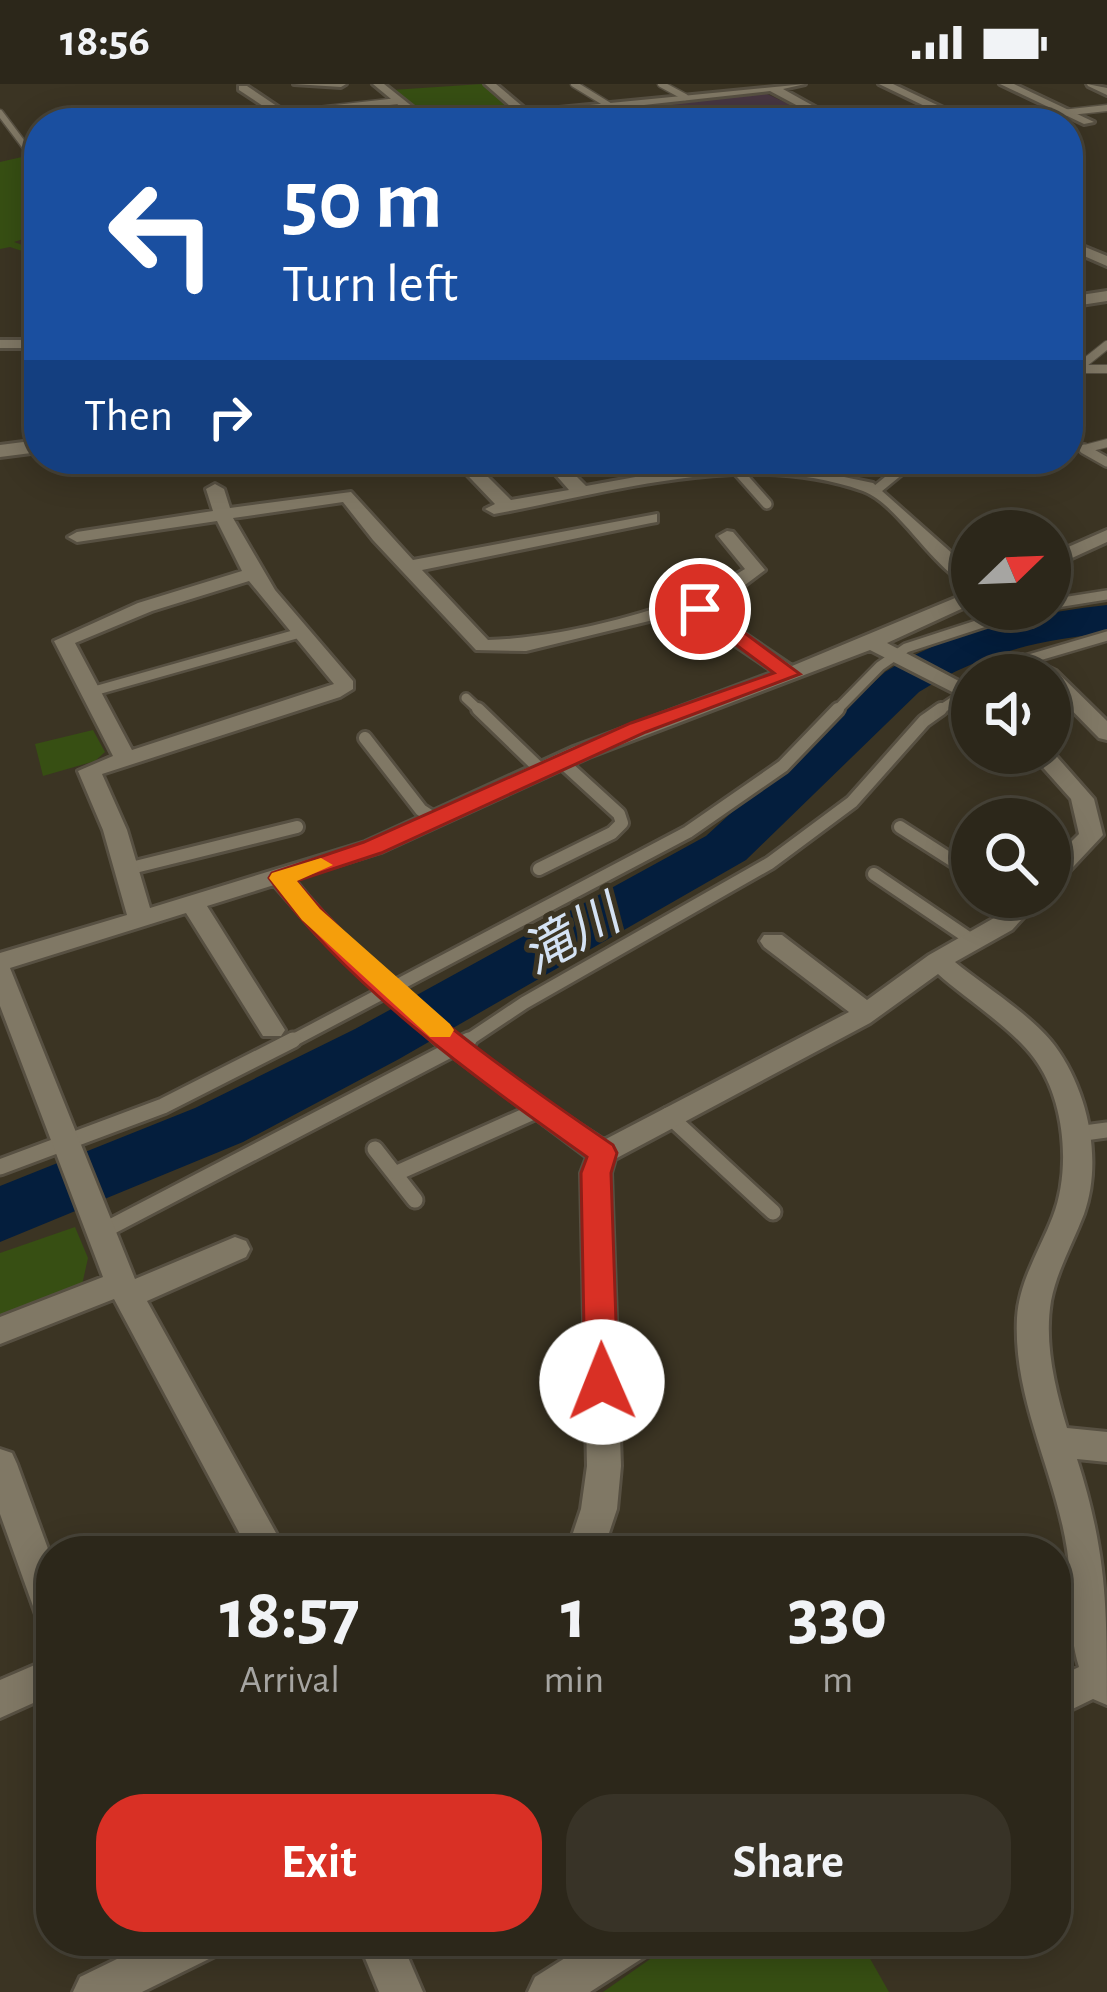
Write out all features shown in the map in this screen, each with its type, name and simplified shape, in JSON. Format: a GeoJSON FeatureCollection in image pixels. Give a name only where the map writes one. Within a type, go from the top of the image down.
{"type":"FeatureCollection","features":[{"type":"Feature","properties":{"kind":"street"},"geometry":{"type":"LineString","coordinates":[[299,84],[341,84]]}},
{"type":"Feature","properties":{"kind":"street"},"geometry":{"type":"LineString","coordinates":[[377,84],[407,108]]}},
{"type":"Feature","properties":{"kind":"street"},"geometry":{"type":"LineString","coordinates":[[490,85],[505,84]]}},
{"type":"Feature","properties":{"kind":"street"},"geometry":{"type":"LineString","coordinates":[[598,108],[800,84]]}},
{"type":"Feature","properties":{"kind":"street"},"geometry":{"type":"LineString","coordinates":[[884,84],[937,108]]}},
{"type":"Feature","properties":{"kind":"street"},"geometry":{"type":"LineString","coordinates":[[1005,84],[1057,108]]}},
{"type":"Feature","properties":{"kind":"street"},"geometry":{"type":"LineString","coordinates":[[1092,84],[1107,92]]}},
{"type":"Feature","properties":{"kind":"street"},"geometry":{"type":"LineString","coordinates":[[490,85],[517,108]]}},
{"type":"Feature","properties":{"kind":"street"},"geometry":{"type":"LineString","coordinates":[[236,86],[267,86]]}},
{"type":"Feature","properties":{"kind":"street"},"geometry":{"type":"LineString","coordinates":[[236,86],[272,108]]}},
{"type":"Feature","properties":{"kind":"street"},"geometry":{"type":"LineString","coordinates":[[768,86],[810,108]]}},
{"type":"Feature","properties":{"kind":"street"},"geometry":{"type":"LineString","coordinates":[[1083,120],[1088,122]]}},
{"type":"Feature","properties":{"kind":"street"},"geometry":{"type":"LineString","coordinates":[[473,474],[501,508],[583,494],[658,474]]}},
{"type":"Feature","properties":{"kind":"street"},"geometry":{"type":"LineString","coordinates":[[564,474],[583,494]]}},
{"type":"Feature","properties":{"kind":"street"},"geometry":{"type":"LineString","coordinates":[[803,474],[875,490],[951,561]]}},
{"type":"Feature","properties":{"kind":"street"},"geometry":{"type":"LineString","coordinates":[[141,920],[115,830],[88,774],[94,767],[346,685],[254,573],[221,515],[215,489]]}},
{"type":"Feature","properties":{"kind":"street"},"geometry":{"type":"LineString","coordinates":[[77,537],[349,497],[479,644],[490,648],[565,637],[676,606],[694,607],[790,674]]}},
{"type":"Feature","properties":{"kind":"street"},"geometry":{"type":"LineString","coordinates":[[408,567],[651,518]]}},
{"type":"Feature","properties":{"kind":"street"},"geometry":{"type":"LineString","coordinates":[[1071,552],[1107,535]]}},
{"type":"Feature","properties":{"kind":"street"},"geometry":{"type":"LineString","coordinates":[[694,607],[699,598],[756,570],[727,536]]}},
{"type":"Feature","properties":{"kind":"street"},"geometry":{"type":"LineString","coordinates":[[124,757],[64,645],[68,637],[203,586],[254,573]]}},
{"type":"Feature","properties":{"kind":"street"},"geometry":{"type":"LineString","coordinates":[[0,962],[373,848],[680,711],[872,643],[951,607]]}},
{"type":"Feature","properties":{"kind":"street"},"geometry":{"type":"LineString","coordinates":[[872,643],[951,684]]}},
{"type":"Feature","properties":{"kind":"street"},"geometry":{"type":"LineString","coordinates":[[1071,698],[1107,733]]}},
{"type":"Feature","properties":{"kind":"street"},"geometry":{"type":"LineString","coordinates":[[1060,774],[1083,799],[1099,838],[1071,860]]}},
{"type":"Feature","properties":{"kind":"street"},"geometry":{"type":"LineString","coordinates":[[281,878],[311,914],[390,989],[538,1110],[603,1153]]}},
{"type":"Feature","properties":{"kind":"street"},"geometry":{"type":"LineString","coordinates":[[193,904],[272,1030]]}},
{"type":"Feature","properties":{"kind":"street"},"geometry":{"type":"LineString","coordinates":[[590,1536],[604,1466],[596,1173],[603,1153],[867,1013],[1008,918]]}},
{"type":"Feature","properties":{"kind":"street"},"geometry":{"type":"LineString","coordinates":[[773,941],[867,1013]]}},
{"type":"Feature","properties":{"kind":"street"},"geometry":{"type":"LineString","coordinates":[[938,961],[1043,1049],[1065,1090],[1074,1134],[1070,1211],[1043,1268],[1033,1313],[1038,1376],[1085,1544],[1090,1635],[1103,1682],[1071,1693]]}},
{"type":"Feature","properties":{"kind":"street"},"geometry":{"type":"LineString","coordinates":[[0,972],[124,1290],[260,1536]]}},
{"type":"Feature","properties":{"kind":"street"},"geometry":{"type":"LineString","coordinates":[[0,1331],[235,1249]]}},
{"type":"Feature","properties":{"kind":"street"},"geometry":{"type":"LineString","coordinates":[[1056,1442],[1107,1447]]}},
{"type":"Feature","properties":{"kind":"street"},"geometry":{"type":"LineString","coordinates":[[0,1464],[36,1566]]}},
{"type":"Feature","properties":{"kind":"street"},"geometry":{"type":"LineString","coordinates":[[0,1699],[36,1683]]}},
{"type":"Feature","properties":{"kind":"street"},"geometry":{"type":"LineString","coordinates":[[95,1992],[169,1956]]}},
{"type":"Feature","properties":{"kind":"street"},"geometry":{"type":"LineString","coordinates":[[385,1956],[401,1992]]}},
{"type":"Feature","properties":{"kind":"street"},"geometry":{"type":"LineString","coordinates":[[550,1992],[607,1956]]}},
{"type":"Feature","properties":{"kind":"lane"},"geometry":{"type":"LineString","coordinates":[[574,84],[610,106]]}},
{"type":"Feature","properties":{"kind":"lane"},"geometry":{"type":"LineString","coordinates":[[661,84],[685,98]]}},
{"type":"Feature","properties":{"kind":"lane"},"geometry":{"type":"LineString","coordinates":[[336,108],[398,101]]}},
{"type":"Feature","properties":{"kind":"lane"},"geometry":{"type":"LineString","coordinates":[[0,113],[24,145]]}},
{"type":"Feature","properties":{"kind":"lane"},"geometry":{"type":"LineString","coordinates":[[1107,443],[1084,449],[1107,463]]}},
{"type":"Feature","properties":{"kind":"lane"},"geometry":{"type":"LineString","coordinates":[[740,474],[766,504]]}},
{"type":"Feature","properties":{"kind":"lane"},"geometry":{"type":"LineString","coordinates":[[875,490],[886,487],[899,474]]}},
{"type":"Feature","properties":{"kind":"lane"},"geometry":{"type":"LineString","coordinates":[[1071,601],[1107,595]]}},
{"type":"Feature","properties":{"kind":"lane"},"geometry":{"type":"LineString","coordinates":[[0,1167],[66,1146],[231,1075],[710,819],[783,766],[899,657],[917,644],[961,630]]}},
{"type":"Feature","properties":{"kind":"lane"},"geometry":{"type":"LineString","coordinates":[[87,693],[301,633]]}},
{"type":"Feature","properties":{"kind":"lane"},"geometry":{"type":"LineString","coordinates":[[1046,654],[1107,636]]}},
{"type":"Feature","properties":{"kind":"lane"},"geometry":{"type":"LineString","coordinates":[[466,698],[623,818],[612,833],[538,869]]}},
{"type":"Feature","properties":{"kind":"lane"},"geometry":{"type":"LineString","coordinates":[[99,1226],[455,1044],[770,863],[852,802],[924,722],[951,703]]}},
{"type":"Feature","properties":{"kind":"lane"},"geometry":{"type":"LineString","coordinates":[[364,738],[421,810],[435,819]]}},
{"type":"Feature","properties":{"kind":"lane"},"geometry":{"type":"LineString","coordinates":[[127,869],[297,826]]}},
{"type":"Feature","properties":{"kind":"lane"},"geometry":{"type":"LineString","coordinates":[[900,826],[951,859]]}},
{"type":"Feature","properties":{"kind":"lane"},"geometry":{"type":"LineString","coordinates":[[874,874],[973,940]]}},
{"type":"Feature","properties":{"kind":"lane"},"geometry":{"type":"LineString","coordinates":[[397,1174],[538,1110]]}},
{"type":"Feature","properties":{"kind":"lane"},"geometry":{"type":"LineString","coordinates":[[668,1115],[772,1212]]}},
{"type":"Feature","properties":{"kind":"lane"},"geometry":{"type":"LineString","coordinates":[[1074,1134],[1107,1130]]}},
{"type":"Feature","properties":{"kind":"lane"},"geometry":{"type":"LineString","coordinates":[[376,1149],[415,1200]]}},
{"type":"Feature","properties":{"kind":"shaded area"},"geometry":{"type":"Polygon","coordinates":[[[761,91],[797,108],[615,108],[761,91]]]}},
{"type":"Feature","properties":{"kind":"green space"},"geometry":{"type":"Polygon","coordinates":[[[482,84],[511,108],[415,108],[392,90],[482,84]]]}},
{"type":"Feature","properties":{"kind":"green space"},"geometry":{"type":"Polygon","coordinates":[[[24,157],[24,239],[14,242],[24,246],[24,252],[0,249],[0,162],[24,157]]]}},
{"type":"Feature","properties":{"kind":"green space"},"geometry":{"type":"Polygon","coordinates":[[[93,730],[105,752],[95,761],[43,776],[35,744],[93,730]]]}},
{"type":"Feature","properties":{"kind":"green space"},"geometry":{"type":"Polygon","coordinates":[[[75,1227],[88,1258],[82,1285],[0,1319],[0,1253],[75,1227]]]}},
{"type":"Feature","properties":{"kind":"green space"},"geometry":{"type":"Polygon","coordinates":[[[655,1956],[869,1956],[889,1992],[603,1992],[655,1956]]]}},
{"type":"Feature","properties":{"kind":"waterway","name":"滝川"},"geometry":{"type":"LineString","coordinates":[[0,1215],[219,1125],[377,1044],[726,848],[902,682],[925,667],[1000,637],[1107,619]]}},
{"type":"Feature","properties":{"kind":"slow traffic"},"geometry":{"type":"LineString","coordinates":[[321,865],[281,878],[311,914],[440,1030]]}},
{"type":"Feature","properties":{"kind":"route"},"geometry":{"type":"LineString","coordinates":[[602,1382],[596,1173],[603,1153],[490,1074],[392,991],[311,914],[281,878],[373,848],[680,711],[790,674],[700,609]]}}]}
